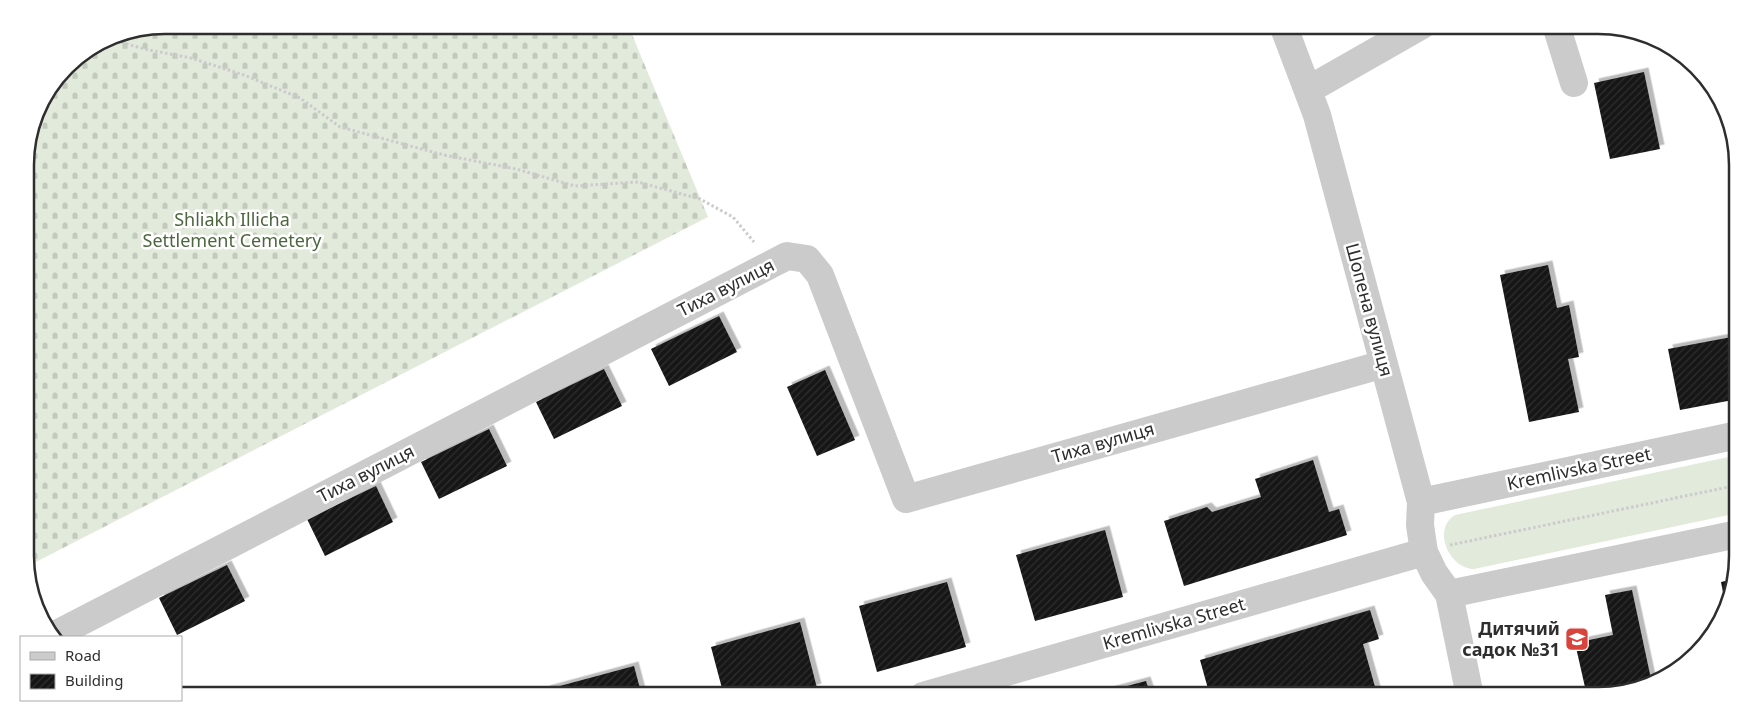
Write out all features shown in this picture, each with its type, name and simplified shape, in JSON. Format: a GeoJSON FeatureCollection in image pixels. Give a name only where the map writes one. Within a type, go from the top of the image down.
{"type":"FeatureCollection","features":[{"type":"Feature","properties":{"kind":"street","name":"Шопена вулиця"},"geometry":{"type":"LineString","coordinates":[[1286,34],[1317,115],[1384,364],[1420,502],[1420,525],[1424,552],[1434,573],[1449,594]]}},
{"type":"Feature","properties":{"kind":"street"},"geometry":{"type":"LineString","coordinates":[[1308,90],[1406,34]]}},
{"type":"Feature","properties":{"kind":"street"},"geometry":{"type":"LineString","coordinates":[[1559,34],[1574,83]]}},
{"type":"Feature","properties":{"kind":"street","name":"Тиха вулиця"},"geometry":{"type":"LineString","coordinates":[[59,633],[787,256],[808,259],[820,275],[906,499],[1384,364]]}},
{"type":"Feature","properties":{"kind":"street","name":"Kremlivska Street"},"geometry":{"type":"LineString","coordinates":[[1420,502],[1729,437]]}},
{"type":"Feature","properties":{"kind":"street"},"geometry":{"type":"LineString","coordinates":[[1468,687],[1449,594],[1729,536]]}},
{"type":"Feature","properties":{"kind":"street","name":"Kremlivska Street"},"geometry":{"type":"LineString","coordinates":[[954,687],[1424,552]]}},
{"type":"Feature","properties":{"kind":"path"},"geometry":{"type":"LineString","coordinates":[[120,42],[144,49],[191,58],[244,75],[300,98],[340,127],[444,155],[516,169],[575,186],[638,182],[700,200],[733,217],[773,263]]}},
{"type":"Feature","properties":{"kind":"path"},"geometry":{"type":"LineString","coordinates":[[1424,552],[1729,487]]}},
{"type":"Feature","properties":{"kind":"green space","name":"Shliakh Illicha Settlement Cemetery"},"geometry":{"type":"Polygon","coordinates":[[[156,34],[632,34],[708,217],[34,563],[34,156],[36,139],[47,107],[61,85],[78,66],[99,51],[122,41],[156,34]]]}},
{"type":"Feature","properties":{"kind":"green space"},"geometry":{"type":"Polygon","coordinates":[[[1729,457],[1729,515],[1474,569],[1458,563],[1446,548],[1444,530],[1448,522],[1455,515],[1729,457]]]}},
{"type":"Feature","properties":{"kind":"building"},"geometry":{"type":"Polygon","coordinates":[[[1644,72],[1660,149],[1610,159],[1594,83],[1644,72]]]}},
{"type":"Feature","properties":{"kind":"building"},"geometry":{"type":"Polygon","coordinates":[[[1548,265],[1557,308],[1569,305],[1579,357],[1568,359],[1579,412],[1529,422],[1500,275],[1548,265]]]}},
{"type":"Feature","properties":{"kind":"building"},"geometry":{"type":"Polygon","coordinates":[[[719,316],[737,352],[669,386],[651,349],[719,316]]]}},
{"type":"Feature","properties":{"kind":"building"},"geometry":{"type":"Polygon","coordinates":[[[1729,338],[1729,401],[1680,410],[1668,349],[1729,338]]]}},
{"type":"Feature","properties":{"kind":"building"},"geometry":{"type":"Polygon","coordinates":[[[604,369],[622,406],[554,439],[536,402],[604,369]]]}},
{"type":"Feature","properties":{"kind":"building"},"geometry":{"type":"Polygon","coordinates":[[[825,370],[855,440],[817,456],[787,387],[825,370]]]}},
{"type":"Feature","properties":{"kind":"building"},"geometry":{"type":"Polygon","coordinates":[[[489,429],[507,466],[439,499],[421,462],[489,429]]]}},
{"type":"Feature","properties":{"kind":"building"},"geometry":{"type":"Polygon","coordinates":[[[1313,460],[1329,512],[1339,509],[1347,535],[1184,586],[1164,521],[1207,507],[1212,512],[1261,497],[1255,479],[1313,460]]]}},
{"type":"Feature","properties":{"kind":"building"},"geometry":{"type":"Polygon","coordinates":[[[376,486],[393,522],[325,556],[307,519],[376,486]]]}},
{"type":"Feature","properties":{"kind":"building"},"geometry":{"type":"Polygon","coordinates":[[[1105,530],[1123,597],[1035,621],[1016,555],[1105,530]]]}},
{"type":"Feature","properties":{"kind":"building"},"geometry":{"type":"Polygon","coordinates":[[[227,565],[245,601],[177,635],[159,598],[227,565]]]}},
{"type":"Feature","properties":{"kind":"building"},"geometry":{"type":"Polygon","coordinates":[[[1727,581],[1723,594],[1721,582],[1727,581]]]}},
{"type":"Feature","properties":{"kind":"building"},"geometry":{"type":"Polygon","coordinates":[[[947,582],[966,647],[877,672],[859,606],[947,582]]]}},
{"type":"Feature","properties":{"kind":"building"},"geometry":{"type":"Polygon","coordinates":[[[1632,590],[1650,676],[1624,685],[1585,687],[1575,643],[1613,635],[1605,595],[1632,590]]]}},
{"type":"Feature","properties":{"kind":"building"},"geometry":{"type":"Polygon","coordinates":[[[1370,610],[1379,639],[1363,644],[1375,687],[1208,687],[1200,660],[1370,610]]]}},
{"type":"Feature","properties":{"kind":"building"},"geometry":{"type":"Polygon","coordinates":[[[800,622],[817,687],[722,687],[711,647],[800,622]]]}},
{"type":"Feature","properties":{"kind":"building"},"geometry":{"type":"Polygon","coordinates":[[[634,666],[640,687],[556,687],[634,666]]]}},
{"type":"Feature","properties":{"kind":"building"},"geometry":{"type":"Polygon","coordinates":[[[1146,681],[1148,687],[1123,687],[1146,681]]]}},
{"type":"Feature","properties":{"kind":"place","name":"Дитячий садок №31"},"geometry":{"type":"Point","coordinates":[1577,639]}}]}
